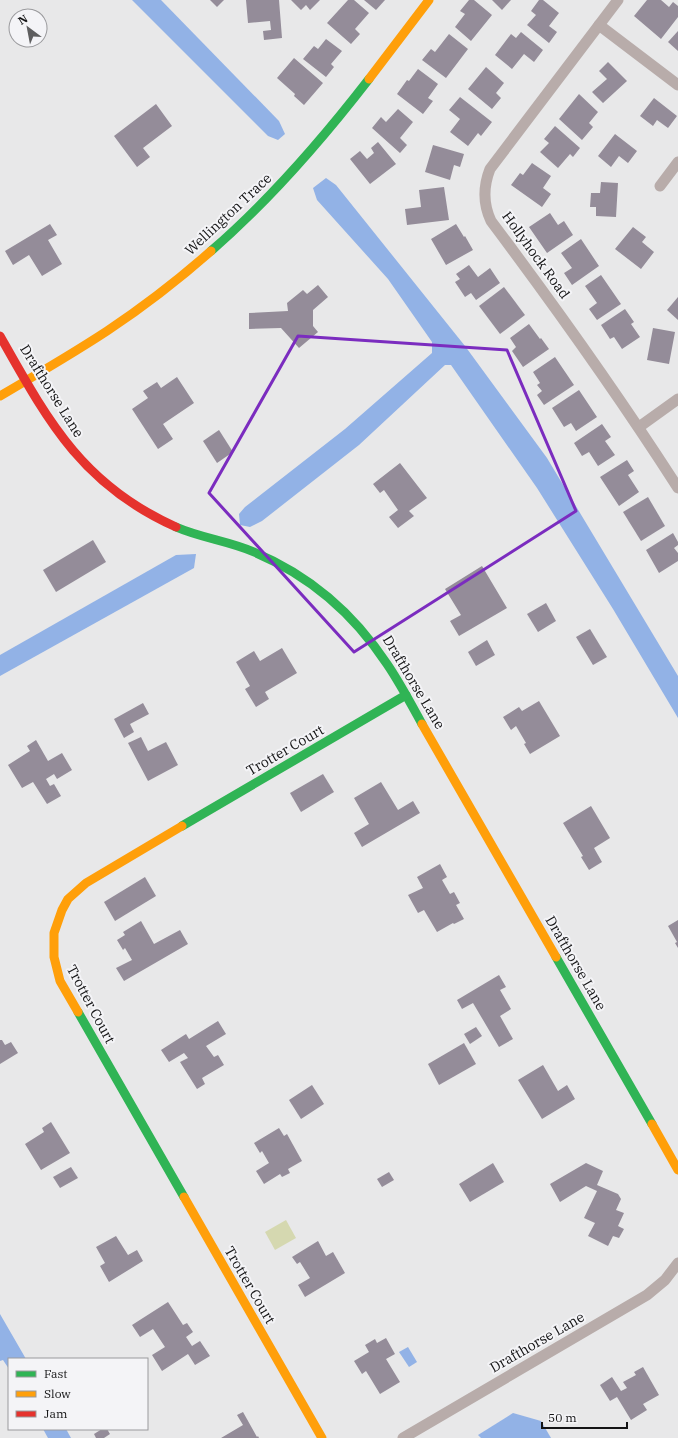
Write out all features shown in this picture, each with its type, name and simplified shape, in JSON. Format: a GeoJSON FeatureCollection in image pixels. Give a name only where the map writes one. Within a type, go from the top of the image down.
{"type":"FeatureCollection","features":[{"type":"Feature","properties":{"kind":"street","name":"Wellington Trace"},"geometry":{"type":"LineString","coordinates":[[0,396],[106,331],[139,308],[191,268],[230,234],[277,188],[313,149],[344,111],[428,0]]}},
{"type":"Feature","properties":{"kind":"street","name":"Hollyhock Road"},"geometry":{"type":"LineString","coordinates":[[618,0],[493,166],[487,178],[484,196],[486,209],[491,222],[561,315],[639,427],[678,488]]}},
{"type":"Feature","properties":{"kind":"street"},"geometry":{"type":"LineString","coordinates":[[599,25],[678,85]]}},
{"type":"Feature","properties":{"kind":"street"},"geometry":{"type":"LineString","coordinates":[[660,186],[678,162]]}},
{"type":"Feature","properties":{"kind":"street","name":"Drafthorse Lane"},"geometry":{"type":"LineString","coordinates":[[0,336],[59,436],[78,459],[100,480],[128,502],[158,519],[187,531],[254,552],[282,564],[321,590],[344,610],[365,632],[388,665],[406,695],[678,1170]]}},
{"type":"Feature","properties":{"kind":"street"},"geometry":{"type":"LineString","coordinates":[[639,427],[678,399]]}},
{"type":"Feature","properties":{"kind":"street","name":"Trotter Court"},"geometry":{"type":"LineString","coordinates":[[322,1438],[60,981],[54,964],[53,937],[57,920],[65,904],[77,890],[92,879],[406,695]]}},
{"type":"Feature","properties":{"kind":"street","name":"Drafthorse Lane"},"geometry":{"type":"LineString","coordinates":[[403,1438],[647,1295],[665,1280],[678,1263]]}},
{"type":"Feature","properties":{"kind":"highlighted area"},"geometry":{"type":"Polygon","coordinates":[[[298,336],[507,350],[576,511],[354,652],[209,493],[298,336]]]}},
{"type":"Feature","properties":{"kind":"green space"},"geometry":{"type":"Polygon","coordinates":[[[286,1220],[296,1238],[275,1250],[265,1232],[286,1220]]]}},
{"type":"Feature","properties":{"kind":"water"},"geometry":{"type":"Polygon","coordinates":[[[132,0],[161,0],[279,121],[285,134],[278,140],[268,136],[132,0]]]}},
{"type":"Feature","properties":{"kind":"water"},"geometry":{"type":"Polygon","coordinates":[[[326,178],[336,185],[465,346],[547,458],[678,676],[678,718],[613,609],[537,488],[451,365],[445,365],[359,445],[262,521],[250,527],[240,525],[239,514],[245,507],[345,429],[432,353],[432,342],[388,279],[317,200],[313,188],[326,178]]]}},
{"type":"Feature","properties":{"kind":"water"},"geometry":{"type":"Polygon","coordinates":[[[196,554],[194,568],[0,676],[0,655],[176,555],[196,554]]]}},
{"type":"Feature","properties":{"kind":"water"},"geometry":{"type":"Polygon","coordinates":[[[0,1314],[25,1358],[8,1358],[8,1368],[3,1360],[0,1361],[0,1314]]]}},
{"type":"Feature","properties":{"kind":"water"},"geometry":{"type":"Polygon","coordinates":[[[408,1347],[417,1362],[409,1367],[399,1352],[408,1347]]]}},
{"type":"Feature","properties":{"kind":"water"},"geometry":{"type":"Polygon","coordinates":[[[513,1413],[541,1421],[551,1438],[481,1438],[478,1435],[513,1413]]]}},
{"type":"Feature","properties":{"kind":"water"},"geometry":{"type":"Polygon","coordinates":[[[44,1430],[67,1430],[71,1438],[48,1438],[44,1430]]]}},
{"type":"Feature","properties":{"kind":"building"},"geometry":{"type":"Polygon","coordinates":[[[210,0],[224,0],[217,7],[210,0]]]}},
{"type":"Feature","properties":{"kind":"building"},"geometry":{"type":"Polygon","coordinates":[[[246,0],[279,0],[282,38],[264,40],[263,31],[271,30],[270,21],[248,23],[246,0]]]}},
{"type":"Feature","properties":{"kind":"building"},"geometry":{"type":"Polygon","coordinates":[[[291,0],[320,0],[310,10],[306,5],[301,10],[291,0]]]}},
{"type":"Feature","properties":{"kind":"building"},"geometry":{"type":"Polygon","coordinates":[[[348,0],[354,0],[369,13],[355,29],[360,34],[351,44],[327,23],[348,0]]]}},
{"type":"Feature","properties":{"kind":"building"},"geometry":{"type":"Polygon","coordinates":[[[364,0],[385,0],[376,10],[364,0]]]}},
{"type":"Feature","properties":{"kind":"building"},"geometry":{"type":"Polygon","coordinates":[[[469,0],[474,0],[492,15],[471,41],[455,27],[465,14],[460,11],[469,0]]]}},
{"type":"Feature","properties":{"kind":"building"},"geometry":{"type":"Polygon","coordinates":[[[492,0],[511,0],[502,10],[492,0]]]}},
{"type":"Feature","properties":{"kind":"building"},"geometry":{"type":"Polygon","coordinates":[[[539,0],[543,0],[559,13],[549,26],[557,32],[549,43],[527,25],[536,15],[531,11],[539,0]]]}},
{"type":"Feature","properties":{"kind":"building"},"geometry":{"type":"Polygon","coordinates":[[[647,0],[661,0],[669,7],[673,2],[678,6],[678,17],[661,39],[634,16],[647,0]]]}},
{"type":"Feature","properties":{"kind":"building"},"geometry":{"type":"Polygon","coordinates":[[[678,31],[678,51],[668,42],[678,31]]]}},
{"type":"Feature","properties":{"kind":"building"},"geometry":{"type":"Polygon","coordinates":[[[521,32],[543,50],[534,62],[524,54],[512,69],[495,55],[511,34],[516,38],[521,32]]]}},
{"type":"Feature","properties":{"kind":"building"},"geometry":{"type":"Polygon","coordinates":[[[449,34],[468,49],[446,78],[422,60],[431,49],[435,52],[449,34]]]}},
{"type":"Feature","properties":{"kind":"building"},"geometry":{"type":"Polygon","coordinates":[[[326,39],[342,51],[331,64],[334,67],[326,77],[303,59],[314,46],[318,49],[326,39]]]}},
{"type":"Feature","properties":{"kind":"building"},"geometry":{"type":"Polygon","coordinates":[[[294,58],[323,83],[304,105],[294,96],[295,94],[277,78],[294,58]]]}},
{"type":"Feature","properties":{"kind":"building"},"geometry":{"type":"Polygon","coordinates":[[[608,62],[627,81],[603,103],[592,92],[607,79],[599,71],[608,62]]]}},
{"type":"Feature","properties":{"kind":"building"},"geometry":{"type":"Polygon","coordinates":[[[486,67],[504,83],[496,93],[501,98],[492,109],[468,89],[486,67]]]}},
{"type":"Feature","properties":{"kind":"building"},"geometry":{"type":"Polygon","coordinates":[[[418,69],[438,84],[428,98],[433,101],[423,114],[397,94],[407,80],[409,81],[418,69]]]}},
{"type":"Feature","properties":{"kind":"building"},"geometry":{"type":"Polygon","coordinates":[[[579,94],[598,112],[589,123],[593,127],[582,140],[559,119],[579,94]]]}},
{"type":"Feature","properties":{"kind":"building"},"geometry":{"type":"Polygon","coordinates":[[[460,97],[492,122],[481,136],[478,133],[468,146],[450,132],[460,119],[449,110],[460,97]]]}},
{"type":"Feature","properties":{"kind":"building"},"geometry":{"type":"Polygon","coordinates":[[[654,98],[677,116],[668,128],[657,120],[653,126],[640,116],[654,98]]]}},
{"type":"Feature","properties":{"kind":"building"},"geometry":{"type":"Polygon","coordinates":[[[156,104],[172,126],[143,148],[150,157],[137,167],[114,136],[156,104]]]}},
{"type":"Feature","properties":{"kind":"building"},"geometry":{"type":"Polygon","coordinates":[[[398,109],[413,122],[400,138],[407,145],[400,153],[372,128],[381,117],[386,122],[398,109]]]}},
{"type":"Feature","properties":{"kind":"building"},"geometry":{"type":"Polygon","coordinates":[[[555,126],[580,148],[573,157],[570,154],[558,168],[540,152],[549,143],[544,139],[555,126]]]}},
{"type":"Feature","properties":{"kind":"building"},"geometry":{"type":"Polygon","coordinates":[[[615,134],[637,151],[628,163],[619,156],[611,167],[598,156],[615,134]]]}},
{"type":"Feature","properties":{"kind":"building"},"geometry":{"type":"Polygon","coordinates":[[[378,142],[396,164],[370,184],[350,159],[360,151],[367,159],[374,153],[371,148],[378,142]]]}},
{"type":"Feature","properties":{"kind":"building"},"geometry":{"type":"Polygon","coordinates":[[[433,145],[464,154],[460,167],[454,165],[450,180],[425,172],[433,145]]]}},
{"type":"Feature","properties":{"kind":"building"},"geometry":{"type":"Polygon","coordinates":[[[532,163],[551,176],[543,188],[551,194],[542,207],[511,185],[520,173],[523,175],[532,163]]]}},
{"type":"Feature","properties":{"kind":"building"},"geometry":{"type":"Polygon","coordinates":[[[601,182],[618,183],[616,217],[596,216],[596,207],[590,207],[591,193],[600,193],[601,182]]]}},
{"type":"Feature","properties":{"kind":"building"},"geometry":{"type":"Polygon","coordinates":[[[444,187],[449,220],[407,225],[405,209],[421,207],[419,190],[444,187]]]}},
{"type":"Feature","properties":{"kind":"building"},"geometry":{"type":"Polygon","coordinates":[[[550,213],[558,225],[564,221],[573,235],[547,253],[529,227],[550,213]]]}},
{"type":"Feature","properties":{"kind":"building"},"geometry":{"type":"Polygon","coordinates":[[[50,224],[57,235],[48,240],[62,264],[42,276],[29,255],[13,265],[5,251],[50,224]]]}},
{"type":"Feature","properties":{"kind":"building"},"geometry":{"type":"Polygon","coordinates":[[[456,224],[473,250],[446,265],[431,239],[456,224]]]}},
{"type":"Feature","properties":{"kind":"building"},"geometry":{"type":"Polygon","coordinates":[[[633,227],[646,237],[642,242],[654,252],[641,269],[615,249],[633,227]]]}},
{"type":"Feature","properties":{"kind":"building"},"geometry":{"type":"Polygon","coordinates":[[[581,239],[599,266],[572,285],[564,273],[572,268],[561,253],[581,239]]]}},
{"type":"Feature","properties":{"kind":"building"},"geometry":{"type":"Polygon","coordinates":[[[469,265],[478,277],[490,268],[500,283],[476,300],[471,293],[465,297],[455,282],[460,279],[456,274],[469,265]]]}},
{"type":"Feature","properties":{"kind":"building"},"geometry":{"type":"Polygon","coordinates":[[[601,275],[621,304],[597,320],[589,309],[597,303],[585,286],[601,275]]]}},
{"type":"Feature","properties":{"kind":"building"},"geometry":{"type":"Polygon","coordinates":[[[318,285],[328,297],[313,310],[313,326],[318,332],[299,348],[281,328],[249,329],[249,313],[288,311],[287,303],[303,290],[307,294],[318,285]]]}},
{"type":"Feature","properties":{"kind":"building"},"geometry":{"type":"Polygon","coordinates":[[[504,287],[525,315],[500,334],[479,306],[504,287]]]}},
{"type":"Feature","properties":{"kind":"building"},"geometry":{"type":"Polygon","coordinates":[[[678,297],[678,320],[667,310],[678,297]]]}},
{"type":"Feature","properties":{"kind":"building"},"geometry":{"type":"Polygon","coordinates":[[[625,309],[634,322],[631,324],[640,337],[622,349],[614,337],[610,339],[601,325],[625,309]]]}},
{"type":"Feature","properties":{"kind":"building"},"geometry":{"type":"Polygon","coordinates":[[[529,324],[549,349],[523,367],[512,351],[516,347],[510,338],[529,324]]]}},
{"type":"Feature","properties":{"kind":"building"},"geometry":{"type":"Polygon","coordinates":[[[653,328],[675,332],[669,364],[647,360],[653,328]]]}},
{"type":"Feature","properties":{"kind":"building"},"geometry":{"type":"Polygon","coordinates":[[[555,357],[574,385],[544,405],[537,395],[542,391],[537,385],[540,383],[533,372],[555,357]]]}},
{"type":"Feature","properties":{"kind":"building"},"geometry":{"type":"Polygon","coordinates":[[[177,377],[194,403],[163,424],[173,439],[158,449],[132,409],[148,398],[143,391],[157,382],[161,388],[177,377]]]}},
{"type":"Feature","properties":{"kind":"building"},"geometry":{"type":"Polygon","coordinates":[[[579,390],[597,417],[576,431],[571,423],[564,427],[552,408],[579,390]]]}},
{"type":"Feature","properties":{"kind":"building"},"geometry":{"type":"Polygon","coordinates":[[[602,424],[611,437],[605,441],[615,455],[598,466],[589,452],[582,456],[574,443],[602,424]]]}},
{"type":"Feature","properties":{"kind":"building"},"geometry":{"type":"Polygon","coordinates":[[[219,430],[233,452],[217,463],[203,441],[219,430]]]}},
{"type":"Feature","properties":{"kind":"building"},"geometry":{"type":"Polygon","coordinates":[[[627,460],[634,471],[628,475],[639,492],[619,506],[600,477],[627,460]]]}},
{"type":"Feature","properties":{"kind":"building"},"geometry":{"type":"Polygon","coordinates":[[[400,463],[427,498],[409,511],[414,516],[398,528],[389,517],[398,510],[384,490],[380,493],[373,484],[400,463]]]}},
{"type":"Feature","properties":{"kind":"building"},"geometry":{"type":"Polygon","coordinates":[[[648,497],[665,526],[641,541],[623,512],[648,497]]]}},
{"type":"Feature","properties":{"kind":"building"},"geometry":{"type":"Polygon","coordinates":[[[673,533],[678,542],[678,545],[674,548],[678,553],[678,561],[659,573],[646,550],[673,533]]]}},
{"type":"Feature","properties":{"kind":"building"},"geometry":{"type":"Polygon","coordinates":[[[93,540],[106,562],[56,592],[43,570],[93,540]]]}},
{"type":"Feature","properties":{"kind":"building"},"geometry":{"type":"Polygon","coordinates":[[[482,566],[507,608],[459,636],[450,621],[461,615],[445,589],[482,566]]]}},
{"type":"Feature","properties":{"kind":"building"},"geometry":{"type":"Polygon","coordinates":[[[546,603],[556,621],[538,632],[527,614],[546,603]]]}},
{"type":"Feature","properties":{"kind":"building"},"geometry":{"type":"Polygon","coordinates":[[[590,629],[607,657],[593,665],[576,637],[590,629]]]}},
{"type":"Feature","properties":{"kind":"building"},"geometry":{"type":"Polygon","coordinates":[[[487,640],[495,655],[476,666],[468,652],[487,640]]]}},
{"type":"Feature","properties":{"kind":"building"},"geometry":{"type":"Polygon","coordinates":[[[282,648],[297,673],[265,692],[269,699],[256,707],[245,689],[250,686],[236,662],[254,651],[260,661],[282,648]]]}},
{"type":"Feature","properties":{"kind":"building"},"geometry":{"type":"Polygon","coordinates":[[[539,701],[560,736],[530,754],[524,744],[526,743],[516,726],[511,730],[503,717],[519,707],[522,711],[539,701]]]}},
{"type":"Feature","properties":{"kind":"building"},"geometry":{"type":"Polygon","coordinates":[[[143,703],[149,714],[130,724],[134,732],[124,738],[114,719],[143,703]]]}},
{"type":"Feature","properties":{"kind":"building"},"geometry":{"type":"Polygon","coordinates":[[[141,737],[148,751],[166,742],[178,765],[148,781],[128,743],[141,737]]]}},
{"type":"Feature","properties":{"kind":"building"},"geometry":{"type":"Polygon","coordinates":[[[36,740],[48,761],[62,753],[72,770],[57,779],[54,774],[46,779],[50,786],[54,784],[61,796],[47,804],[33,782],[22,788],[8,765],[30,751],[27,746],[36,740]]]}},
{"type":"Feature","properties":{"kind":"building"},"geometry":{"type":"Polygon","coordinates":[[[323,774],[334,792],[301,812],[290,793],[323,774]]]}},
{"type":"Feature","properties":{"kind":"building"},"geometry":{"type":"Polygon","coordinates":[[[381,782],[398,810],[413,801],[420,813],[362,847],[354,833],[369,824],[354,798],[381,782]]]}},
{"type":"Feature","properties":{"kind":"building"},"geometry":{"type":"Polygon","coordinates":[[[591,806],[610,838],[594,848],[602,862],[589,870],[581,857],[583,856],[563,823],[591,806]]]}},
{"type":"Feature","properties":{"kind":"building"},"geometry":{"type":"Polygon","coordinates":[[[440,864],[447,877],[442,880],[450,894],[454,892],[460,903],[456,905],[464,919],[437,932],[424,910],[418,913],[408,895],[423,888],[417,877],[440,864]]]}},
{"type":"Feature","properties":{"kind":"building"},"geometry":{"type":"Polygon","coordinates":[[[145,877],[156,896],[115,921],[104,902],[145,877]]]}},
{"type":"Feature","properties":{"kind":"building"},"geometry":{"type":"Polygon","coordinates":[[[678,920],[678,948],[675,943],[677,942],[668,926],[678,920]]]}},
{"type":"Feature","properties":{"kind":"building"},"geometry":{"type":"Polygon","coordinates":[[[141,921],[154,944],[180,930],[188,944],[124,981],[116,968],[132,960],[125,948],[123,950],[117,940],[125,935],[123,932],[141,921]]]}},
{"type":"Feature","properties":{"kind":"building"},"geometry":{"type":"Polygon","coordinates":[[[499,975],[506,987],[500,990],[511,1009],[500,1016],[513,1039],[499,1047],[473,1003],[462,1009],[457,1000],[499,975]]]}},
{"type":"Feature","properties":{"kind":"building"},"geometry":{"type":"Polygon","coordinates":[[[218,1021],[226,1034],[206,1046],[214,1057],[218,1055],[224,1065],[202,1078],[205,1084],[197,1089],[180,1062],[188,1058],[184,1053],[169,1062],[161,1050],[186,1034],[189,1039],[218,1021]]]}},
{"type":"Feature","properties":{"kind":"building"},"geometry":{"type":"Polygon","coordinates":[[[476,1027],[482,1036],[470,1044],[464,1034],[476,1027]]]}},
{"type":"Feature","properties":{"kind":"building"},"geometry":{"type":"Polygon","coordinates":[[[0,1040],[2,1040],[5,1045],[11,1042],[18,1053],[0,1064],[0,1040]]]}},
{"type":"Feature","properties":{"kind":"building"},"geometry":{"type":"Polygon","coordinates":[[[464,1043],[476,1064],[439,1085],[428,1064],[464,1043]]]}},
{"type":"Feature","properties":{"kind":"building"},"geometry":{"type":"Polygon","coordinates":[[[543,1065],[558,1091],[567,1085],[575,1099],[542,1119],[518,1080],[543,1065]]]}},
{"type":"Feature","properties":{"kind":"building"},"geometry":{"type":"Polygon","coordinates":[[[312,1085],[324,1104],[301,1119],[289,1100],[312,1085]]]}},
{"type":"Feature","properties":{"kind":"building"},"geometry":{"type":"Polygon","coordinates":[[[51,1122],[70,1153],[41,1170],[25,1144],[44,1132],[42,1128],[51,1122]]]}},
{"type":"Feature","properties":{"kind":"building"},"geometry":{"type":"Polygon","coordinates":[[[279,1128],[284,1136],[287,1134],[302,1161],[288,1169],[290,1173],[282,1177],[280,1174],[264,1184],[256,1171],[269,1163],[262,1151],[260,1153],[254,1143],[279,1128]]]}},
{"type":"Feature","properties":{"kind":"building"},"geometry":{"type":"Polygon","coordinates":[[[493,1163],[504,1182],[470,1202],[459,1184],[493,1163]]]}},
{"type":"Feature","properties":{"kind":"building"},"geometry":{"type":"Polygon","coordinates":[[[586,1163],[603,1171],[597,1185],[618,1194],[621,1199],[616,1210],[624,1213],[618,1226],[624,1229],[619,1238],[613,1236],[608,1246],[588,1236],[595,1223],[584,1218],[597,1191],[586,1186],[560,1202],[550,1184],[586,1163]]]}},
{"type":"Feature","properties":{"kind":"building"},"geometry":{"type":"Polygon","coordinates":[[[71,1167],[78,1178],[60,1188],[53,1177],[71,1167]]]}},
{"type":"Feature","properties":{"kind":"building"},"geometry":{"type":"Polygon","coordinates":[[[389,1172],[394,1180],[382,1187],[377,1179],[389,1172]]]}},
{"type":"Feature","properties":{"kind":"building"},"geometry":{"type":"Polygon","coordinates":[[[116,1236],[128,1255],[137,1250],[143,1261],[109,1282],[100,1266],[105,1263],[96,1247],[116,1236]]]}},
{"type":"Feature","properties":{"kind":"building"},"geometry":{"type":"Polygon","coordinates":[[[318,1241],[326,1256],[333,1252],[345,1273],[305,1297],[298,1285],[310,1278],[300,1262],[297,1264],[292,1257],[318,1241]]]}},
{"type":"Feature","properties":{"kind":"building"},"geometry":{"type":"Polygon","coordinates":[[[168,1302],[183,1325],[187,1323],[193,1332],[186,1337],[192,1346],[200,1341],[210,1356],[195,1365],[188,1354],[162,1371],[152,1355],[165,1347],[153,1329],[140,1337],[132,1325],[168,1302]]]}},
{"type":"Feature","properties":{"kind":"building"},"geometry":{"type":"Polygon","coordinates":[[[386,1338],[395,1354],[386,1359],[400,1382],[380,1394],[366,1371],[362,1374],[354,1361],[369,1352],[365,1345],[375,1339],[377,1343],[386,1338]]]}},
{"type":"Feature","properties":{"kind":"building"},"geometry":{"type":"Polygon","coordinates":[[[643,1367],[659,1395],[643,1404],[647,1410],[631,1420],[617,1397],[610,1401],[600,1385],[612,1377],[621,1391],[627,1388],[623,1382],[636,1375],[634,1372],[643,1367]]]}},
{"type":"Feature","properties":{"kind":"building"},"geometry":{"type":"Polygon","coordinates":[[[243,1412],[259,1438],[221,1438],[243,1425],[237,1415],[243,1412]]]}},
{"type":"Feature","properties":{"kind":"building"},"geometry":{"type":"Polygon","coordinates":[[[100,1430],[108,1430],[110,1434],[104,1438],[96,1438],[94,1434],[100,1430]]]}},
{"type":"Feature","properties":{"kind":"traffic: fast"},"geometry":{"type":"LineString","coordinates":[[211,251],[233,232],[274,191],[332,125],[369,79]]}},
{"type":"Feature","properties":{"kind":"traffic: fast"},"geometry":{"type":"LineString","coordinates":[[176,527],[254,552],[274,561],[312,584],[345,613],[374,646],[387,664],[422,724]]}},
{"type":"Feature","properties":{"kind":"traffic: fast"},"geometry":{"type":"LineString","coordinates":[[182,826],[406,695]]}},
{"type":"Feature","properties":{"kind":"traffic: fast"},"geometry":{"type":"LineString","coordinates":[[556,957],[652,1124]]}},
{"type":"Feature","properties":{"kind":"traffic: fast"},"geometry":{"type":"LineString","coordinates":[[78,1012],[184,1197]]}},
{"type":"Feature","properties":{"kind":"traffic: slow"},"geometry":{"type":"LineString","coordinates":[[369,79],[429,0]]}},
{"type":"Feature","properties":{"kind":"traffic: slow"},"geometry":{"type":"LineString","coordinates":[[0,396],[94,340],[160,293],[211,251]]}},
{"type":"Feature","properties":{"kind":"traffic: slow"},"geometry":{"type":"LineString","coordinates":[[422,724],[556,957]]}},
{"type":"Feature","properties":{"kind":"traffic: slow"},"geometry":{"type":"LineString","coordinates":[[78,1012],[60,981],[54,957],[54,933],[62,910],[68,899],[86,883],[182,826]]}},
{"type":"Feature","properties":{"kind":"traffic: slow"},"geometry":{"type":"LineString","coordinates":[[652,1124],[678,1170]]}},
{"type":"Feature","properties":{"kind":"traffic: slow"},"geometry":{"type":"LineString","coordinates":[[184,1197],[322,1438]]}},
{"type":"Feature","properties":{"kind":"traffic: jam"},"geometry":{"type":"LineString","coordinates":[[0,336],[17,367],[52,423],[71,448],[92,471],[116,491],[143,510],[176,527]]}}]}
